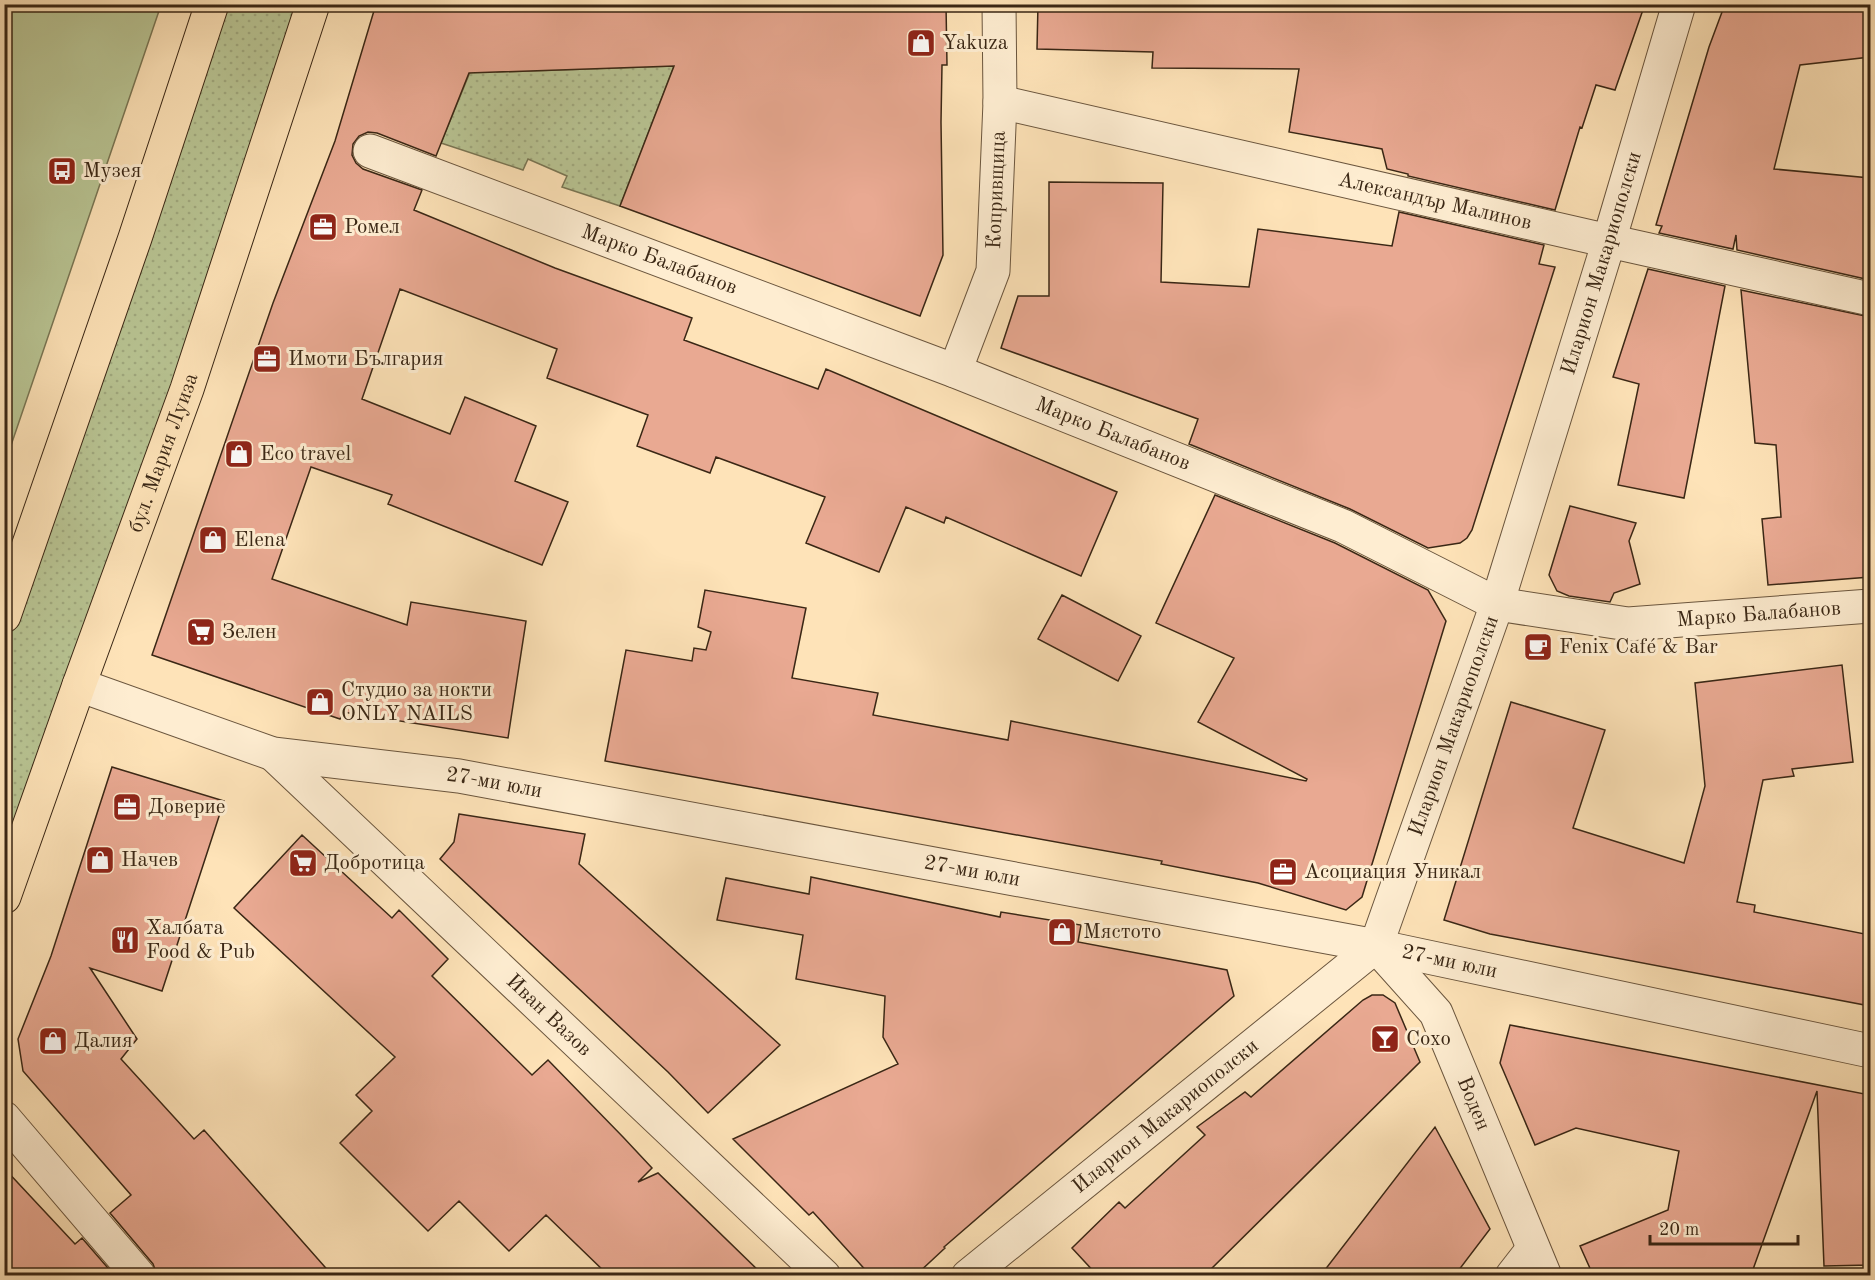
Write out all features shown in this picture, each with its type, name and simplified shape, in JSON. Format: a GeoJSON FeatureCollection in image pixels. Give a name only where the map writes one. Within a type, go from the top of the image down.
{"type":"FeatureCollection","features":[{"type":"Feature","properties":{"kind":"main road"},"geometry":{"type":"LineString","coordinates":[[4,616],[135,238],[212,4]]}},
{"type":"Feature","properties":{"kind":"main road","name":"бул. Мария Луиза"},"geometry":{"type":"LineString","coordinates":[[4,897],[187,389],[313,4]]}},
{"type":"Feature","properties":{"kind":"street","name":"Копривщица"},"geometry":{"type":"LineString","coordinates":[[954,371],[993,271],[1000,102],[999,4]]}},
{"type":"Feature","properties":{"kind":"street","name":"Иларион Макариополски"},"geometry":{"type":"LineString","coordinates":[[968,1275],[1376,946],[1497,604],[1609,241],[1679,4]]}},
{"type":"Feature","properties":{"kind":"street","name":"Александър Малинов"},"geometry":{"type":"LineString","coordinates":[[1000,102],[1870,299]]}},
{"type":"Feature","properties":{"kind":"street","name":"Марко Балабанов"},"geometry":{"type":"LineString","coordinates":[[370,151],[954,371],[1343,526],[1497,604],[1628,624],[1870,606]]}},
{"type":"Feature","properties":{"kind":"street","name":"27-ми юли"},"geometry":{"type":"LineString","coordinates":[[79,685],[273,754],[459,776],[1376,946],[1870,1051]]}},
{"type":"Feature","properties":{"kind":"street","name":"Иван Вазов"},"geometry":{"type":"LineString","coordinates":[[273,754],[825,1275]]}},
{"type":"Feature","properties":{"kind":"street","name":"Воден"},"geometry":{"type":"LineString","coordinates":[[1376,946],[1436,1013],[1539,1262]]}},
{"type":"Feature","properties":{"kind":"street"},"geometry":{"type":"LineString","coordinates":[[4,1118],[139,1275]]}},
{"type":"Feature","properties":{"kind":"street"},"geometry":{"type":"LineString","coordinates":[[1512,1275],[1539,1262]]}},
{"type":"Feature","properties":{"kind":"green space"},"geometry":{"type":"Polygon","coordinates":[[[4,5],[161,5],[5,463],[4,5]]]}},
{"type":"Feature","properties":{"kind":"green space"},"geometry":{"type":"Polygon","coordinates":[[[211,5],[309,5],[5,886],[5,609],[211,5]]]}},
{"type":"Feature","properties":{"kind":"green space"},"geometry":{"type":"Polygon","coordinates":[[[475,60],[497,72],[674,66],[620,206],[562,187],[567,176],[528,159],[523,170],[441,143],[475,60]]]}},
{"type":"Feature","properties":{"kind":"building"},"geometry":{"type":"Polygon","coordinates":[[[376,4],[946,4],[947,65],[942,65],[941,122],[943,255],[920,316],[620,206],[674,66],[469,73],[436,156],[377,133],[368,132],[359,136],[353,144],[352,155],[363,169],[422,190],[414,210],[555,268],[692,318],[684,340],[818,389],[826,369],[1117,492],[1081,576],[946,517],[944,523],[906,507],[879,572],[806,543],[825,497],[716,457],[710,473],[637,446],[648,415],[547,378],[557,349],[400,289],[362,399],[450,434],[465,397],[536,426],[515,481],[568,502],[542,565],[388,504],[392,495],[311,467],[272,579],[407,625],[411,602],[526,621],[508,738],[343,712],[340,719],[152,655],[273,303],[335,141],[376,4]]]}},
{"type":"Feature","properties":{"kind":"building"},"geometry":{"type":"Polygon","coordinates":[[[1038,4],[1645,4],[1615,90],[1596,85],[1582,128],[1580,127],[1555,210],[1408,176],[1408,174],[1387,169],[1382,149],[1289,132],[1299,69],[1152,68],[1153,52],[1037,49],[1038,4]]]}},
{"type":"Feature","properties":{"kind":"building"},"geometry":{"type":"Polygon","coordinates":[[[1725,4],[1870,4],[1870,57],[1800,65],[1774,169],[1870,178],[1870,280],[1737,250],[1736,235],[1733,249],[1659,233],[1662,226],[1656,225],[1709,47],[1725,4]]]}},
{"type":"Feature","properties":{"kind":"building"},"geometry":{"type":"Polygon","coordinates":[[[1049,182],[1163,183],[1161,282],[1249,287],[1258,229],[1392,246],[1399,212],[1544,245],[1539,264],[1555,267],[1472,530],[1467,538],[1460,543],[1428,548],[1350,509],[1189,444],[1198,419],[1001,348],[1018,296],[1049,296],[1049,182]]]}},
{"type":"Feature","properties":{"kind":"building"},"geometry":{"type":"Polygon","coordinates":[[[1648,269],[1725,286],[1684,498],[1618,485],[1639,384],[1613,377],[1648,269]]]}},
{"type":"Feature","properties":{"kind":"building"},"geometry":{"type":"Polygon","coordinates":[[[1741,290],[1870,317],[1870,577],[1768,585],[1762,519],[1781,517],[1776,445],[1755,443],[1741,290]]]}},
{"type":"Feature","properties":{"kind":"building"},"geometry":{"type":"Polygon","coordinates":[[[1215,495],[1335,543],[1428,590],[1446,621],[1362,897],[1346,910],[1258,883],[1161,864],[1162,861],[605,761],[626,650],[692,661],[694,648],[706,650],[711,632],[698,627],[705,590],[806,608],[792,678],[878,693],[873,715],[1008,740],[1011,721],[1306,781],[1307,779],[1198,722],[1234,658],[1156,623],[1215,495]]]}},
{"type":"Feature","properties":{"kind":"building"},"geometry":{"type":"Polygon","coordinates":[[[1570,506],[1636,523],[1629,541],[1640,584],[1614,593],[1610,602],[1569,596],[1557,591],[1549,575],[1570,506]]]}},
{"type":"Feature","properties":{"kind":"building"},"geometry":{"type":"Polygon","coordinates":[[[1062,595],[1141,636],[1118,681],[1038,639],[1062,595]]]}},
{"type":"Feature","properties":{"kind":"building"},"geometry":{"type":"Polygon","coordinates":[[[1842,665],[1853,762],[1792,769],[1794,776],[1763,780],[1737,902],[1755,905],[1754,912],[1870,935],[1870,1006],[1490,934],[1444,920],[1511,702],[1605,730],[1573,828],[1684,863],[1705,786],[1695,683],[1842,665]]]}},
{"type":"Feature","properties":{"kind":"building"},"geometry":{"type":"Polygon","coordinates":[[[112,767],[224,801],[162,991],[90,968],[137,1039],[121,1059],[194,1139],[204,1130],[332,1275],[157,1275],[153,1264],[110,1213],[131,1195],[23,1071],[18,1039],[51,956],[112,767]]]}},
{"type":"Feature","properties":{"kind":"building"},"geometry":{"type":"Polygon","coordinates":[[[459,814],[585,834],[579,864],[780,1045],[708,1113],[668,1072],[440,859],[454,842],[459,814]]]}},
{"type":"Feature","properties":{"kind":"building"},"geometry":{"type":"Polygon","coordinates":[[[302,835],[392,918],[399,910],[448,959],[432,976],[532,1075],[548,1060],[623,1137],[652,1168],[638,1182],[658,1173],[763,1275],[608,1275],[546,1215],[509,1251],[459,1201],[428,1231],[340,1143],[372,1111],[356,1095],[395,1057],[234,908],[302,835]]]}},
{"type":"Feature","properties":{"kind":"building"},"geometry":{"type":"Polygon","coordinates":[[[811,877],[1000,917],[1001,912],[1081,925],[1078,942],[1227,970],[1234,996],[944,1247],[916,1275],[870,1275],[813,1212],[809,1215],[733,1139],[898,1064],[883,1037],[885,996],[796,979],[803,935],[717,920],[726,878],[809,894],[811,877]]]}},
{"type":"Feature","properties":{"kind":"building"},"geometry":{"type":"Polygon","coordinates":[[[1372,995],[1383,995],[1395,1003],[1420,1062],[1205,1275],[1097,1275],[1072,1248],[1119,1202],[1125,1208],[1205,1135],[1197,1127],[1245,1092],[1251,1097],[1363,1000],[1372,995]]]}},
{"type":"Feature","properties":{"kind":"building"},"geometry":{"type":"Polygon","coordinates":[[[1510,1025],[1870,1095],[1870,1265],[1824,1266],[1817,1091],[1751,1275],[1593,1275],[1580,1246],[1668,1210],[1679,1151],[1576,1128],[1535,1145],[1500,1063],[1510,1025]]]}},
{"type":"Feature","properties":{"kind":"building"},"geometry":{"type":"Polygon","coordinates":[[[1435,1127],[1490,1229],[1455,1275],[1321,1275],[1435,1127]]]}},
{"type":"Feature","properties":{"kind":"building"},"geometry":{"type":"Polygon","coordinates":[[[4,1168],[75,1244],[82,1238],[114,1275],[4,1275],[4,1168]]]}},
{"type":"Feature","properties":{"kind":"place","name":"Yakuza"},"geometry":{"type":"Point","coordinates":[921,43]}},
{"type":"Feature","properties":{"kind":"place","name":"Музея"},"geometry":{"type":"Point","coordinates":[62,171]}},
{"type":"Feature","properties":{"kind":"place","name":"Ромел"},"geometry":{"type":"Point","coordinates":[323,227]}},
{"type":"Feature","properties":{"kind":"place","name":"Имоти България"},"geometry":{"type":"Point","coordinates":[267,359]}},
{"type":"Feature","properties":{"kind":"place","name":"Eco travel"},"geometry":{"type":"Point","coordinates":[239,454]}},
{"type":"Feature","properties":{"kind":"place","name":"Elena"},"geometry":{"type":"Point","coordinates":[213,540]}},
{"type":"Feature","properties":{"kind":"place","name":"Зелен"},"geometry":{"type":"Point","coordinates":[201,632]}},
{"type":"Feature","properties":{"kind":"place","name":"Fenix Café & Bar"},"geometry":{"type":"Point","coordinates":[1538,647]}},
{"type":"Feature","properties":{"kind":"place","name":"Студио за нокти ONLY NAILS"},"geometry":{"type":"Point","coordinates":[320,702]}},
{"type":"Feature","properties":{"kind":"place","name":"Доверие"},"geometry":{"type":"Point","coordinates":[127,807]}},
{"type":"Feature","properties":{"kind":"place","name":"Начев"},"geometry":{"type":"Point","coordinates":[100,860]}},
{"type":"Feature","properties":{"kind":"place","name":"Добротица"},"geometry":{"type":"Point","coordinates":[303,863]}},
{"type":"Feature","properties":{"kind":"place","name":"Асоциация Уникал"},"geometry":{"type":"Point","coordinates":[1283,872]}},
{"type":"Feature","properties":{"kind":"place","name":"Мястото"},"geometry":{"type":"Point","coordinates":[1062,932]}},
{"type":"Feature","properties":{"kind":"place","name":"Халбата Food & Pub"},"geometry":{"type":"Point","coordinates":[125,940]}},
{"type":"Feature","properties":{"kind":"place","name":"Сохо"},"geometry":{"type":"Point","coordinates":[1385,1039]}},
{"type":"Feature","properties":{"kind":"place","name":"Далия"},"geometry":{"type":"Point","coordinates":[53,1041]}}]}
